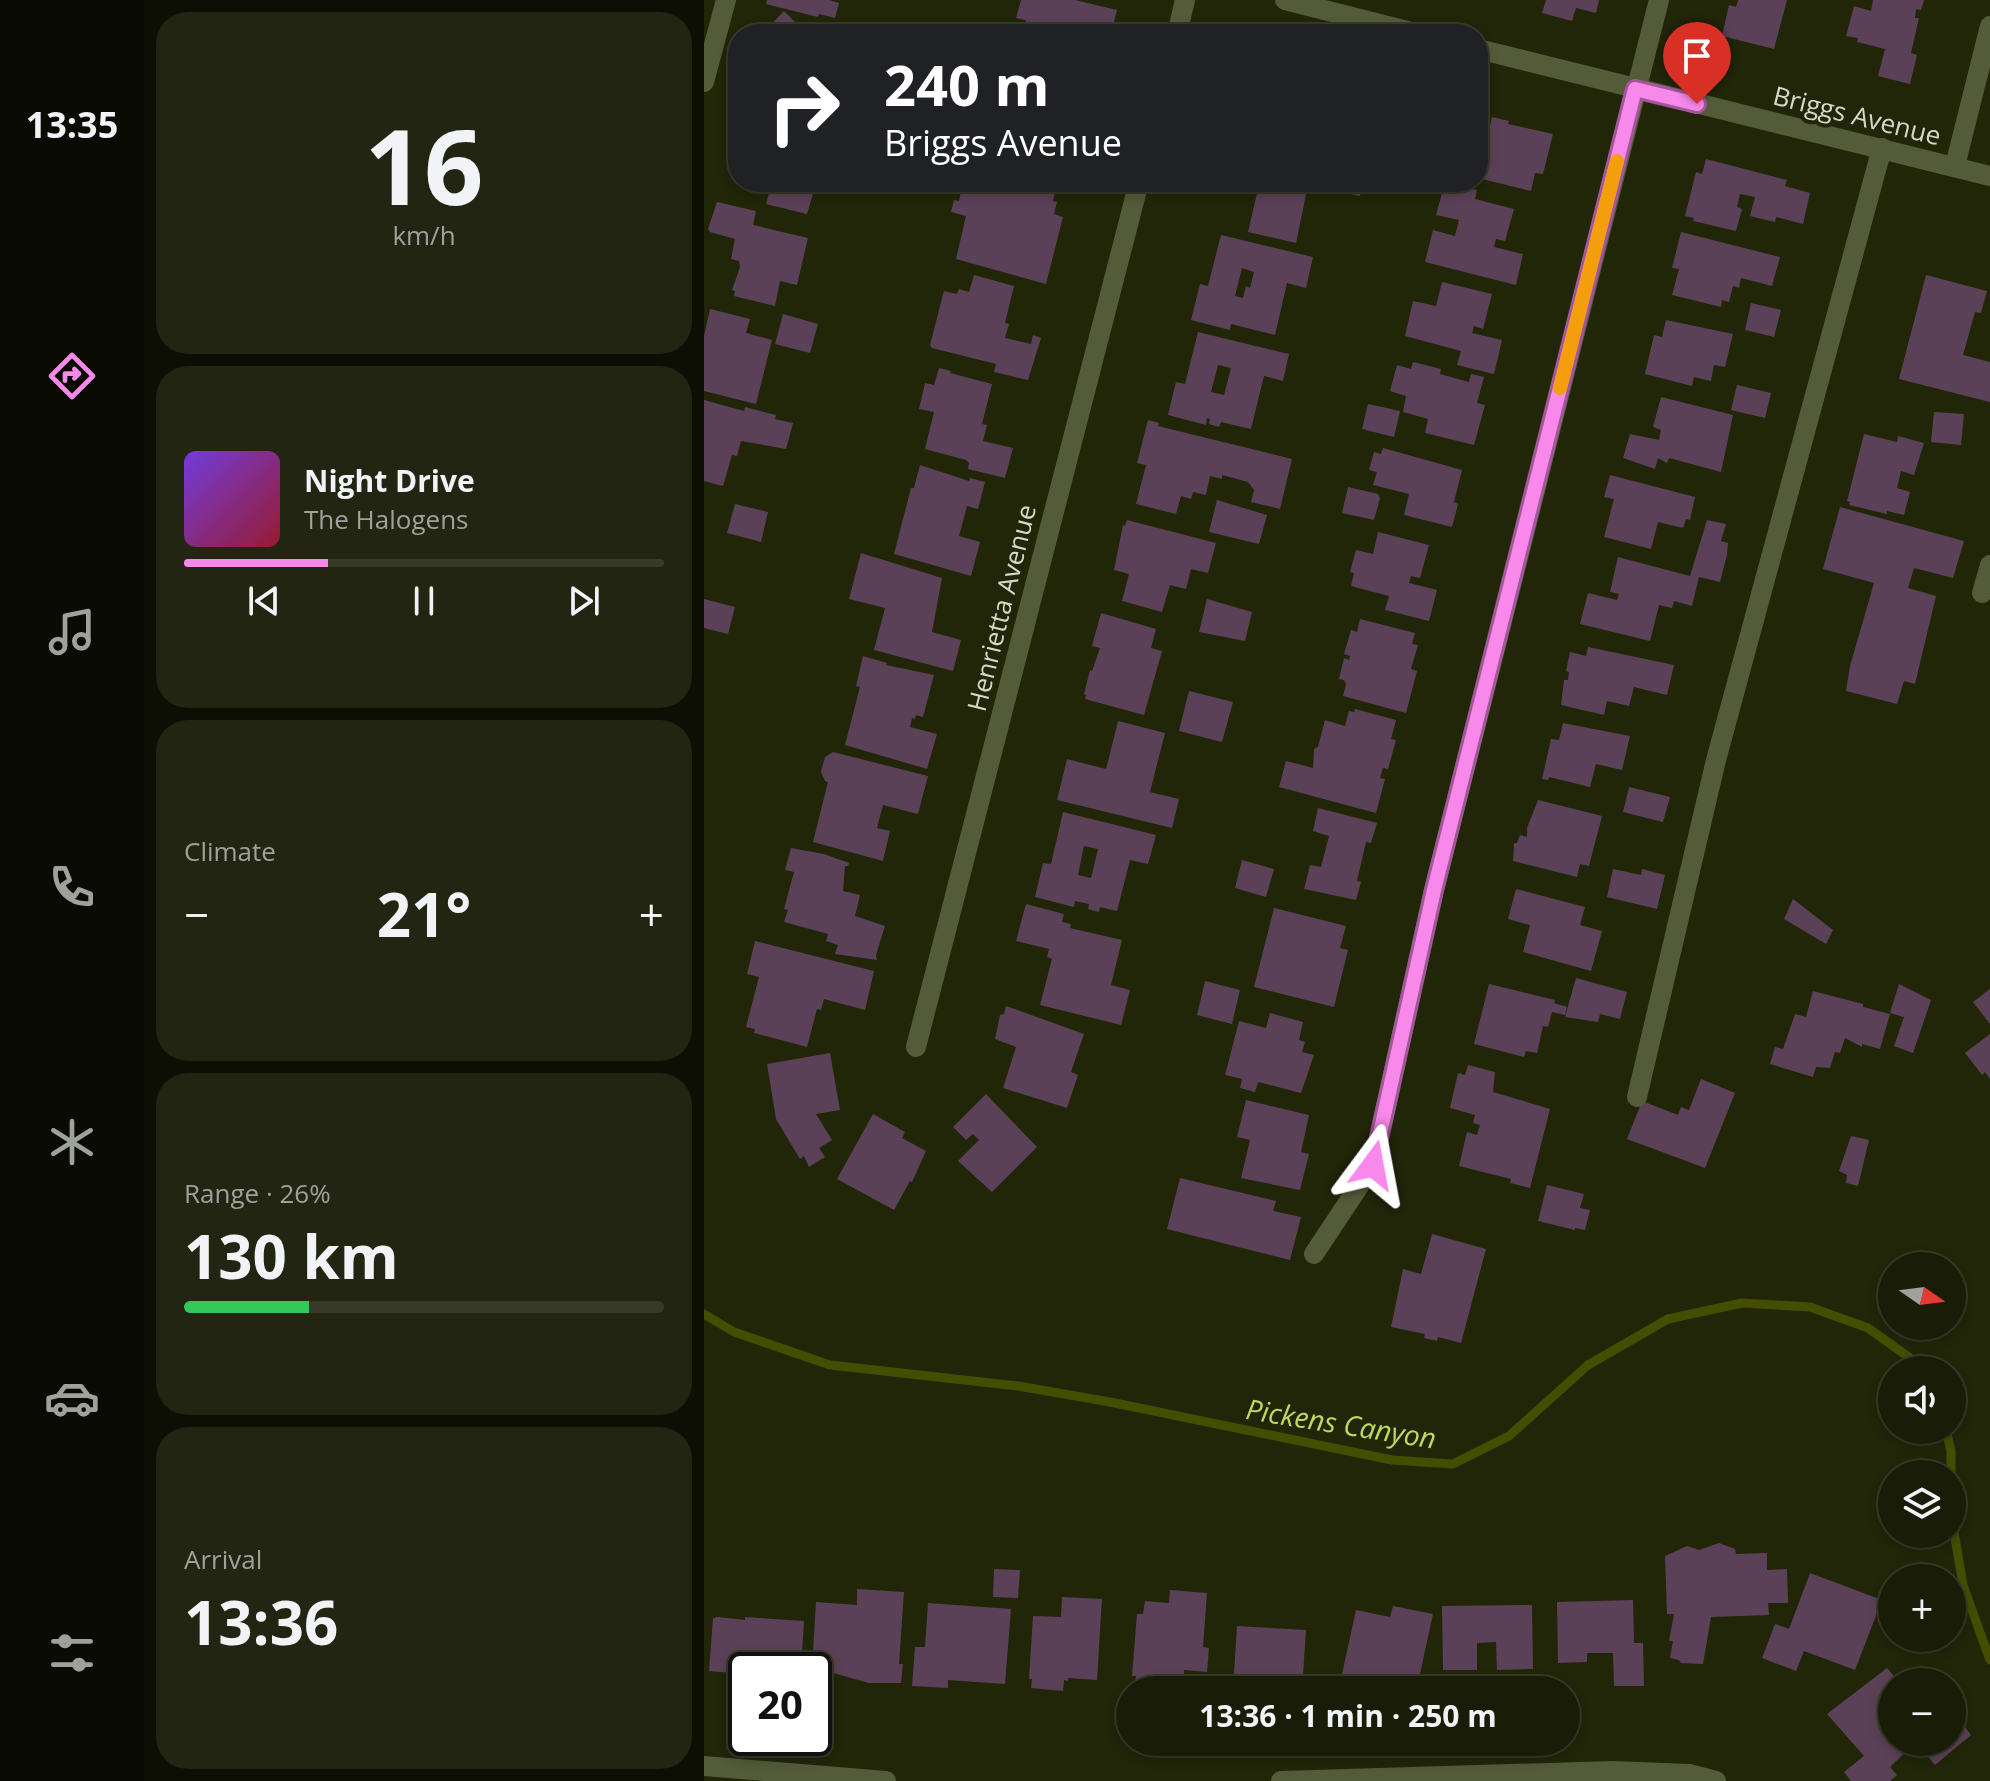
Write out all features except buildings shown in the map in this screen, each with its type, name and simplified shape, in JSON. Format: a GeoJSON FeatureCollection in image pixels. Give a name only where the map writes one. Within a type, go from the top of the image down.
{"type":"FeatureCollection","features":[{"type":"Feature","properties":{"kind":"street"},"geometry":{"type":"LineString","coordinates":[[704,82],[726,0]]}},
{"type":"Feature","properties":{"kind":"street"},"geometry":{"type":"LineString","coordinates":[[1179,24],[1185,0]]}},
{"type":"Feature","properties":{"kind":"street"},"geometry":{"type":"LineString","coordinates":[[1285,0],[1380,24]]}},
{"type":"Feature","properties":{"kind":"street"},"geometry":{"type":"LineString","coordinates":[[1314,1254],[1373,1165],[1434,890],[1659,0]]}},
{"type":"Feature","properties":{"kind":"street"},"geometry":{"type":"LineString","coordinates":[[1955,166],[1990,26]]}},
{"type":"Feature","properties":{"kind":"street","name":"Briggs Avenue"},"geometry":{"type":"LineString","coordinates":[[1488,52],[1990,176]]}},
{"type":"Feature","properties":{"kind":"street"},"geometry":{"type":"LineString","coordinates":[[1637,1097],[1716,760],[1882,148]]}},
{"type":"Feature","properties":{"kind":"street","name":"Henrietta Avenue"},"geometry":{"type":"LineString","coordinates":[[916,1047],[1136,192]]}},
{"type":"Feature","properties":{"kind":"street"},"geometry":{"type":"LineString","coordinates":[[1982,593],[1990,565]]}},
{"type":"Feature","properties":{"kind":"street"},"geometry":{"type":"LineString","coordinates":[[704,1766],[886,1781]]}},
{"type":"Feature","properties":{"kind":"street"},"geometry":{"type":"LineString","coordinates":[[1281,1781],[1551,1777],[1613,1771],[1689,1774],[1716,1781]]}},
{"type":"Feature","properties":{"kind":"waterway","name":"Pickens Canyon"},"geometry":{"type":"LineString","coordinates":[[704,1314],[734,1332],[830,1365],[1018,1386],[1392,1460],[1453,1464],[1509,1436],[1588,1365],[1668,1319],[1742,1303],[1810,1307],[1868,1328],[1907,1356]]}},
{"type":"Feature","properties":{"kind":"waterway","name":"Pickens Canyon"},"geometry":{"type":"LineString","coordinates":[[1949,1444],[1951,1460]]}},
{"type":"Feature","properties":{"kind":"waterway","name":"Pickens Canyon"},"geometry":{"type":"LineString","coordinates":[[1957,1548],[1963,1585],[1990,1660]]}},
{"type":"Feature","properties":{"kind":"slow traffic"},"geometry":{"type":"LineString","coordinates":[[1560,388],[1617,161]]}},
{"type":"Feature","properties":{"kind":"route"},"geometry":{"type":"LineString","coordinates":[[1373,1165],[1434,890],[1635,89],[1697,104]]}}]}
